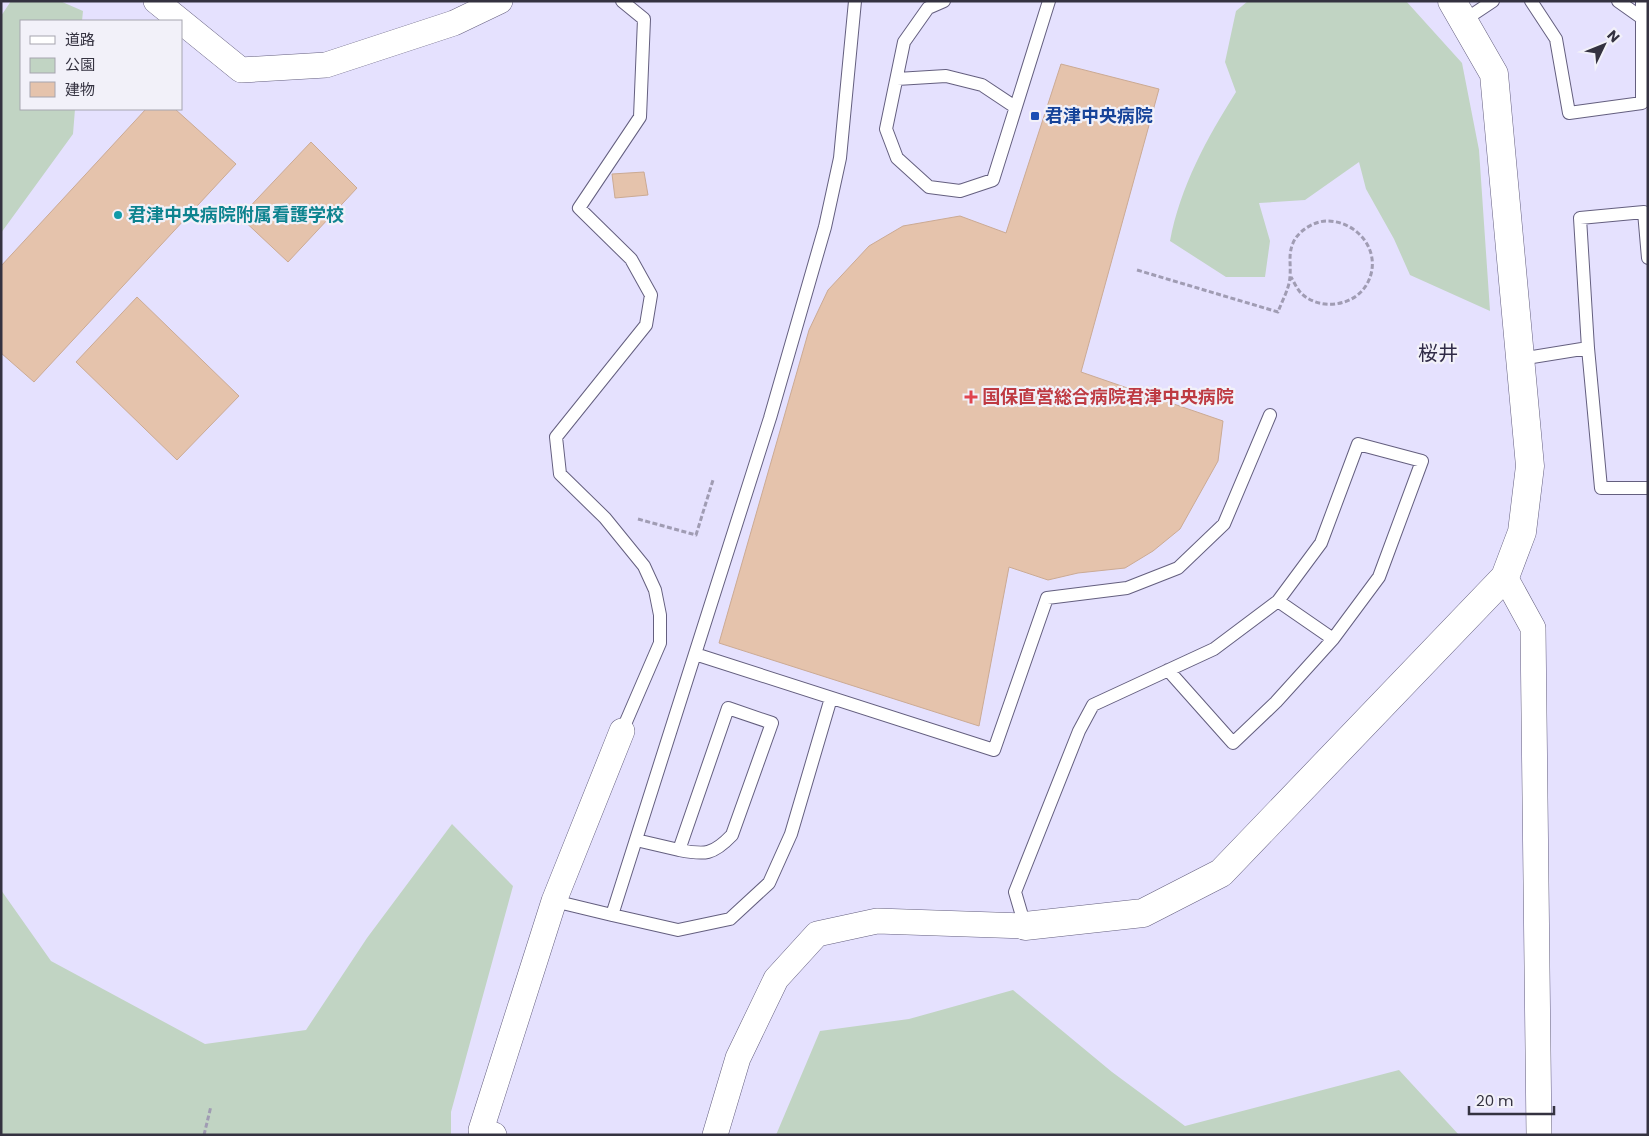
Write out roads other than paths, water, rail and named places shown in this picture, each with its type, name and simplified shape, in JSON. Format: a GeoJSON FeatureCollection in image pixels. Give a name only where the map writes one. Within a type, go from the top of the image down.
{"type":"FeatureCollection","features":[{"type":"Feature","properties":{"kind":"street"},"geometry":{"type":"LineString","coordinates":[[156,1],[179,20]]}},
{"type":"Feature","properties":{"kind":"street"},"geometry":{"type":"LineString","coordinates":[[182,22],[241,70],[326,65],[454,23],[500,1]]}},
{"type":"Feature","properties":{"kind":"street"},"geometry":{"type":"LineString","coordinates":[[715,1135],[738,1058],[776,979],[817,934],[877,921],[1025,926],[1143,913],[1222,873],[1505,577],[1522,532],[1530,466],[1494,74],[1458,11]]}},
{"type":"Feature","properties":{"kind":"street"},"geometry":{"type":"LineString","coordinates":[[1505,577],[1533,628],[1539,1135]]}},
{"type":"Feature","properties":{"kind":"street"},"geometry":{"type":"LineString","coordinates":[[494,1135],[481,1130],[554,900],[622,731]]}},
{"type":"Feature","properties":{"kind":"lane"},"geometry":{"type":"LineString","coordinates":[[622,1],[644,19],[640,116],[579,208],[631,259],[651,295],[646,325],[556,438],[560,474],[605,518],[633,552],[644,566],[655,590],[660,615],[660,643],[622,731]]}},
{"type":"Feature","properties":{"kind":"lane"},"geometry":{"type":"LineString","coordinates":[[612,915],[770,418],[825,227],[840,158],[855,1]]}},
{"type":"Feature","properties":{"kind":"lane"},"geometry":{"type":"LineString","coordinates":[[944,1],[928,8],[904,42],[886,129],[897,158],[929,187],[960,191],[993,180],[1049,1]]}},
{"type":"Feature","properties":{"kind":"lane"},"geometry":{"type":"LineString","coordinates":[[1458,11],[1493,1]]}},
{"type":"Feature","properties":{"kind":"lane"},"geometry":{"type":"LineString","coordinates":[[1531,1],[1556,39],[1569,114],[1642,103],[1642,1]]}},
{"type":"Feature","properties":{"kind":"lane"},"geometry":{"type":"LineString","coordinates":[[1618,1],[1642,18]]}},
{"type":"Feature","properties":{"kind":"lane"},"geometry":{"type":"LineString","coordinates":[[897,79],[946,76],[982,85],[1015,107]]}},
{"type":"Feature","properties":{"kind":"lane"},"geometry":{"type":"LineString","coordinates":[[1648,258],[1644,212],[1580,218],[1588,348],[1601,488],[1648,488]]}},
{"type":"Feature","properties":{"kind":"lane"},"geometry":{"type":"LineString","coordinates":[[1520,359],[1588,348]]}},
{"type":"Feature","properties":{"kind":"lane"},"geometry":{"type":"LineString","coordinates":[[695,654],[994,750],[1047,598],[1128,588],[1178,568],[1224,524],[1270,414]]}},
{"type":"Feature","properties":{"kind":"lane"},"geometry":{"type":"LineString","coordinates":[[1025,926],[1015,892],[1078,731],[1093,705],[1168,670],[1214,649],[1278,602],[1320,543],[1358,444],[1422,461],[1379,578],[1333,639],[1276,702],[1233,743],[1168,670]]}},
{"type":"Feature","properties":{"kind":"lane"},"geometry":{"type":"LineString","coordinates":[[1278,602],[1333,639]]}},
{"type":"Feature","properties":{"kind":"lane"},"geometry":{"type":"LineString","coordinates":[[554,900],[678,930],[730,919],[769,884],[791,834],[831,698]]}},
{"type":"Feature","properties":{"kind":"lane"},"geometry":{"type":"LineString","coordinates":[[636,840],[679,850],[702,855],[720,848],[732,835],[772,723],[728,708],[679,850]]}},
{"type":"Feature","properties":{"kind":"place","name":"君津中央病院"},"geometry":{"type":"Point","coordinates":[1035,116]}},
{"type":"Feature","properties":{"kind":"place","name":"君津中央病院附属看護学校"},"geometry":{"type":"Point","coordinates":[118,215]}},
{"type":"Feature","properties":{"kind":"place","name":"国保直営総合病院君津中央病院"},"geometry":{"type":"Point","coordinates":[971,397]}},
{"type":"Feature","properties":{"kind":"district","name":"桜井"},"geometry":{"type":"Point","coordinates":[1438,353]}}]}
